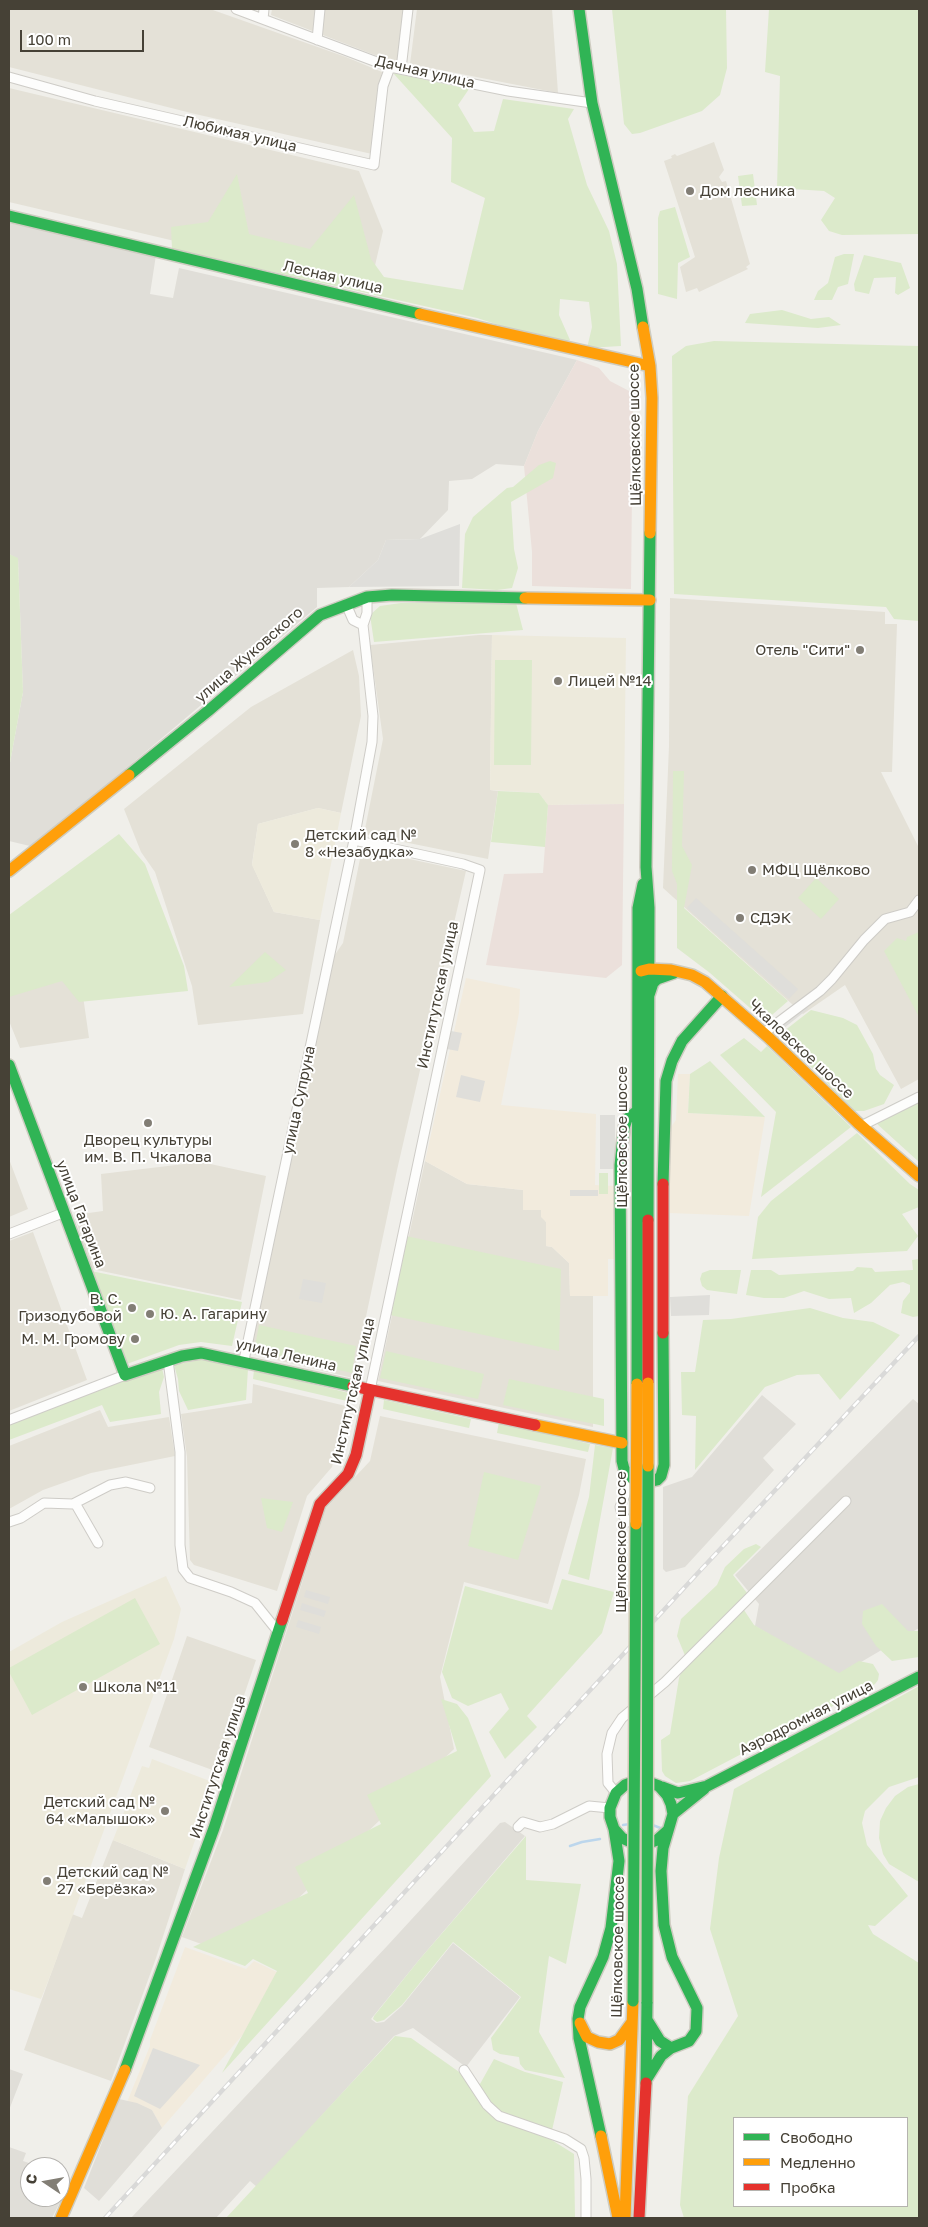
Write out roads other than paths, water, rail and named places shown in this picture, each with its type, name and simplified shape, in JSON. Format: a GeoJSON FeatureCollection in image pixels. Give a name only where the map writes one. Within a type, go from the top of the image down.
{"type":"FeatureCollection","features":[{"type":"Feature","properties":{"kind":"street","name":"Дачная улица"},"geometry":{"type":"LineString","coordinates":[[236,9],[390,67],[508,91],[592,103]]}},
{"type":"Feature","properties":{"kind":"street"},"geometry":{"type":"LineString","coordinates":[[263,19],[264,9]]}},
{"type":"Feature","properties":{"kind":"street"},"geometry":{"type":"LineString","coordinates":[[317,40],[320,9]]}},
{"type":"Feature","properties":{"kind":"street"},"geometry":{"type":"LineString","coordinates":[[401,69],[408,9]]}},
{"type":"Feature","properties":{"kind":"street","name":"Щёлковское шоссе"},"geometry":{"type":"LineString","coordinates":[[579,9],[592,103],[637,289],[650,366],[652,398],[646,867],[649,908],[649,997],[632,2022],[625,2218]]}},
{"type":"Feature","properties":{"kind":"street","name":"Любимая улица"},"geometry":{"type":"LineString","coordinates":[[9,77],[95,100],[374,165],[383,86],[390,67]]}},
{"type":"Feature","properties":{"kind":"street","name":"Лесная улица"},"geometry":{"type":"LineString","coordinates":[[9,216],[472,326],[650,366]]}},
{"type":"Feature","properties":{"kind":"street","name":"улица Жуковского"},"geometry":{"type":"LineString","coordinates":[[9,871],[201,717],[308,623],[320,615],[346,604],[367,597],[392,595],[650,600]]}},
{"type":"Feature","properties":{"kind":"street"},"geometry":{"type":"LineString","coordinates":[[354,840],[372,742],[373,716],[364,625],[367,614],[367,597]]}},
{"type":"Feature","properties":{"kind":"street"},"geometry":{"type":"LineString","coordinates":[[346,604],[353,620],[364,625]]}},
{"type":"Feature","properties":{"kind":"street","name":"улица Супруна"},"geometry":{"type":"LineString","coordinates":[[244,1360],[354,840]]}},
{"type":"Feature","properties":{"kind":"street","name":"Институтская улица"},"geometry":{"type":"LineString","coordinates":[[61,2218],[117,2091],[167,1958],[214,1828],[320,1504],[348,1474],[356,1455],[370,1390],[480,870],[453,862],[354,840]]}},
{"type":"Feature","properties":{"kind":"street","name":"Щёлковское шоссе"},"geometry":{"type":"LineString","coordinates":[[639,2218],[646,2080],[647,2002],[643,1384],[637,1112],[638,908],[646,867]]}},
{"type":"Feature","properties":{"kind":"street"},"geometry":{"type":"LineString","coordinates":[[709,1009],[720,1008],[764,1033],[820,991],[864,940],[885,920],[910,912],[919,900]]}},
{"type":"Feature","properties":{"kind":"street"},"geometry":{"type":"LineString","coordinates":[[649,942],[660,964],[676,971]]}},
{"type":"Feature","properties":{"kind":"street"},"geometry":{"type":"LineString","coordinates":[[638,975],[642,970],[649,969]]}},
{"type":"Feature","properties":{"kind":"street","name":"Чкаловское шоссе"},"geometry":{"type":"LineString","coordinates":[[649,969],[676,971],[705,982],[764,1033],[861,1126],[919,1176]]}},
{"type":"Feature","properties":{"kind":"street"},"geometry":{"type":"LineString","coordinates":[[649,997],[653,983],[676,971]]}},
{"type":"Feature","properties":{"kind":"street"},"geometry":{"type":"LineString","coordinates":[[705,982],[710,990],[709,1009]]}},
{"type":"Feature","properties":{"kind":"street"},"geometry":{"type":"LineString","coordinates":[[637,1112],[628,1119],[624,1128],[620,1165],[622,1461],[624,1469],[633,1479],[643,1482],[657,1480],[661,1476],[664,1465],[662,1216],[666,1081],[677,1049],[688,1032],[722,996]]}},
{"type":"Feature","properties":{"kind":"street","name":"улица Гагарина"},"geometry":{"type":"LineString","coordinates":[[9,1065],[125,1375]]}},
{"type":"Feature","properties":{"kind":"street"},"geometry":{"type":"LineString","coordinates":[[861,1126],[919,1097]]}},
{"type":"Feature","properties":{"kind":"street"},"geometry":{"type":"LineString","coordinates":[[9,1234],[65,1212]]}},
{"type":"Feature","properties":{"kind":"street","name":"улица Ленина"},"geometry":{"type":"LineString","coordinates":[[9,1420],[125,1375],[168,1360],[201,1353],[244,1360],[370,1390],[622,1443]]}},
{"type":"Feature","properties":{"kind":"street"},"geometry":{"type":"LineString","coordinates":[[168,1360],[180,1452],[182,1526],[180,1545],[183,1569],[190,1578],[231,1592],[255,1604],[279,1633]]}},
{"type":"Feature","properties":{"kind":"street"},"geometry":{"type":"LineString","coordinates":[[628,1522],[620,1507],[633,1479]]}},
{"type":"Feature","properties":{"kind":"street"},"geometry":{"type":"LineString","coordinates":[[9,1522],[21,1518],[44,1503],[75,1502],[110,1485],[126,1482],[150,1488]]}},
{"type":"Feature","properties":{"kind":"street"},"geometry":{"type":"LineString","coordinates":[[616,1793],[608,1783],[607,1754],[612,1733],[622,1718],[665,1682],[846,1501]]}},
{"type":"Feature","properties":{"kind":"street"},"geometry":{"type":"LineString","coordinates":[[75,1502],[98,1543]]}},
{"type":"Feature","properties":{"kind":"street","name":"Аэродромная улица"},"geometry":{"type":"LineString","coordinates":[[707,1786],[919,1677]]}},
{"type":"Feature","properties":{"kind":"street"},"geometry":{"type":"LineString","coordinates":[[618,2218],[579,2038],[578,2019],[580,2007],[603,1956],[611,1928],[619,1861],[614,1829],[610,1817],[610,1808],[616,1793],[625,1785],[636,1781],[648,1782],[678,1793],[707,1786]]}},
{"type":"Feature","properties":{"kind":"street"},"geometry":{"type":"LineString","coordinates":[[659,1786],[667,1795],[673,1814]]}},
{"type":"Feature","properties":{"kind":"street"},"geometry":{"type":"LineString","coordinates":[[646,2080],[661,2056],[671,2048],[689,2041],[696,2031],[698,2020],[697,2008],[672,1958],[667,1942],[662,1897],[662,1871],[667,1831],[673,1814],[707,1786]]}},
{"type":"Feature","properties":{"kind":"street"},"geometry":{"type":"LineString","coordinates":[[518,1827],[523,1822],[540,1827],[552,1824],[589,1806],[610,1808]]}},
{"type":"Feature","properties":{"kind":"street"},"geometry":{"type":"LineString","coordinates":[[614,1829],[622,1838],[633,1843],[646,1844],[657,1840],[667,1831]]}},
{"type":"Feature","properties":{"kind":"street"},"geometry":{"type":"LineString","coordinates":[[619,1861],[625,1850],[633,1843]]}},
{"type":"Feature","properties":{"kind":"street"},"geometry":{"type":"LineString","coordinates":[[646,1844],[653,1852],[662,1871]]}},
{"type":"Feature","properties":{"kind":"street"},"geometry":{"type":"LineString","coordinates":[[578,2019],[587,2037],[598,2042],[610,2044],[619,2040],[632,2022]]}},
{"type":"Feature","properties":{"kind":"street"},"geometry":{"type":"LineString","coordinates":[[647,2020],[660,2041],[671,2048]]}},
{"type":"Feature","properties":{"kind":"street"},"geometry":{"type":"LineString","coordinates":[[464,2070],[486,2105],[499,2116],[565,2139],[581,2149],[586,2179],[586,2218]]}},
{"type":"Feature","properties":{"kind":"waterway"},"geometry":{"type":"LineString","coordinates":[[623,1825],[630,1824]]}},
{"type":"Feature","properties":{"kind":"waterway"},"geometry":{"type":"LineString","coordinates":[[650,1824],[663,1829]]}},
{"type":"Feature","properties":{"kind":"waterway"},"geometry":{"type":"LineString","coordinates":[[570,1846],[600,1839]]}},
{"type":"Feature","properties":{"kind":"railway"},"geometry":{"type":"LineString","coordinates":[[105,2218],[696,1575],[919,1336]]}},
{"type":"Feature","properties":{"kind":"place","name":"Дом лесника"},"geometry":{"type":"Point","coordinates":[690,191]}},
{"type":"Feature","properties":{"kind":"place","name":"Отель \"Сити\""},"geometry":{"type":"Point","coordinates":[860,650]}},
{"type":"Feature","properties":{"kind":"place","name":"Лицей №14"},"geometry":{"type":"Point","coordinates":[558,681]}},
{"type":"Feature","properties":{"kind":"place","name":"Детский сад № 8 «Незабудка»"},"geometry":{"type":"Point","coordinates":[295,844]}},
{"type":"Feature","properties":{"kind":"place","name":"МФЦ Щёлково"},"geometry":{"type":"Point","coordinates":[752,870]}},
{"type":"Feature","properties":{"kind":"place","name":"СДЭК"},"geometry":{"type":"Point","coordinates":[740,918]}},
{"type":"Feature","properties":{"kind":"place","name":"Дворец культуры им. В. П. Чкалова"},"geometry":{"type":"Point","coordinates":[148,1123]}},
{"type":"Feature","properties":{"kind":"place","name":"В. С. Гризодубовой"},"geometry":{"type":"Point","coordinates":[132,1308]}},
{"type":"Feature","properties":{"kind":"place","name":"Ю. А. Гагарину"},"geometry":{"type":"Point","coordinates":[150,1314]}},
{"type":"Feature","properties":{"kind":"place","name":"М. М. Громову"},"geometry":{"type":"Point","coordinates":[135,1339]}},
{"type":"Feature","properties":{"kind":"place","name":"Школа №11"},"geometry":{"type":"Point","coordinates":[83,1687]}},
{"type":"Feature","properties":{"kind":"place","name":"Детский сад № 64 «Малышок»"},"geometry":{"type":"Point","coordinates":[165,1811]}},
{"type":"Feature","properties":{"kind":"place","name":"Детский сад № 27 «Берёзка»"},"geometry":{"type":"Point","coordinates":[47,1881]}}]}
